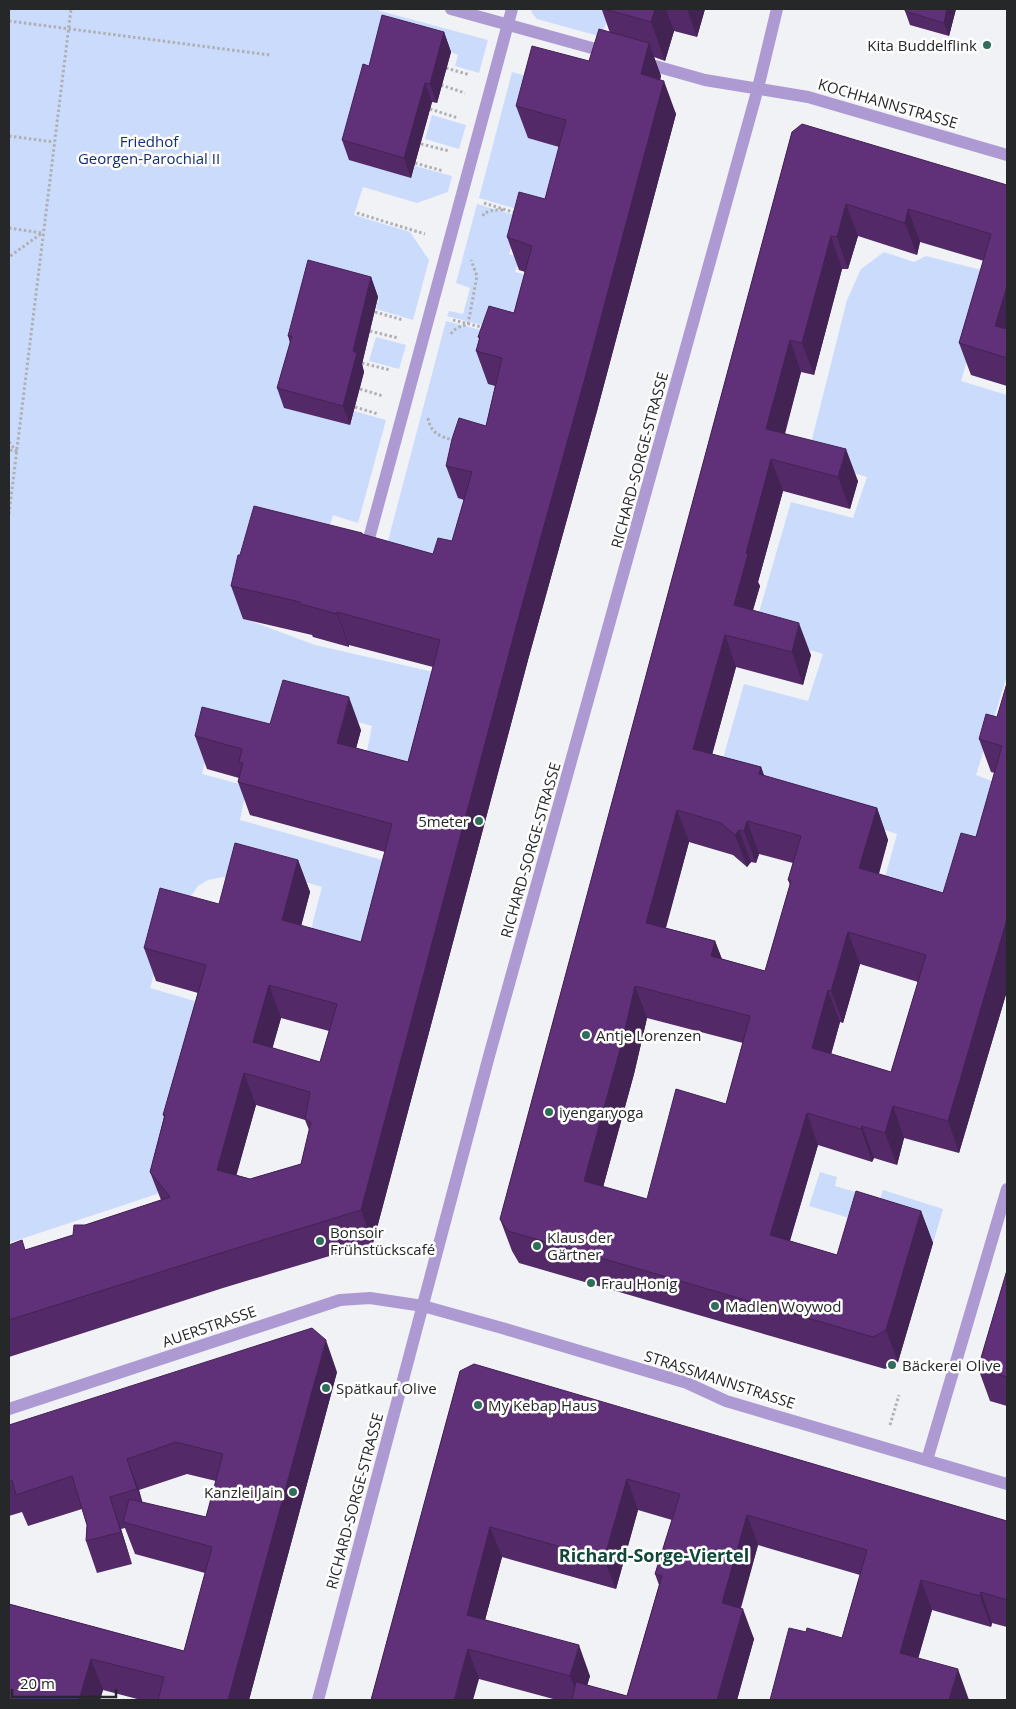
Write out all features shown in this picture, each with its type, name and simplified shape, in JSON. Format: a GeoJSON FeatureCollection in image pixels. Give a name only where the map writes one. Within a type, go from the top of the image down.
{"type":"FeatureCollection","features":[{"type":"Feature","properties":{"kind":"street","name":"KOCHHANNSTRASSE"},"geometry":{"type":"LineString","coordinates":[[451,9],[705,80],[808,97],[1007,155]]}},
{"type":"Feature","properties":{"kind":"street"},"geometry":{"type":"LineString","coordinates":[[367,546],[512,9]]}},
{"type":"Feature","properties":{"kind":"street","name":"RICHARD-SORGE-STRASSE"},"geometry":{"type":"LineString","coordinates":[[318,1700],[489,1056],[758,88],[777,9]]}},
{"type":"Feature","properties":{"kind":"street"},"geometry":{"type":"LineString","coordinates":[[927,1460],[1007,1189]]}},
{"type":"Feature","properties":{"kind":"street","name":"AUERSTRASSE"},"geometry":{"type":"LineString","coordinates":[[9,1409],[340,1300],[370,1298],[422,1306]]}},
{"type":"Feature","properties":{"kind":"street","name":"STRASSMANNSTRASSE"},"geometry":{"type":"LineString","coordinates":[[422,1306],[687,1383],[726,1401],[1007,1484]]}},
{"type":"Feature","properties":{"kind":"path"},"geometry":{"type":"LineString","coordinates":[[9,514],[71,9]]}},
{"type":"Feature","properties":{"kind":"path"},"geometry":{"type":"LineString","coordinates":[[9,20],[270,55]]}},
{"type":"Feature","properties":{"kind":"path"},"geometry":{"type":"LineString","coordinates":[[9,136],[54,142]]}},
{"type":"Feature","properties":{"kind":"path"},"geometry":{"type":"LineString","coordinates":[[462,196],[523,215]]}},
{"type":"Feature","properties":{"kind":"path"},"geometry":{"type":"LineString","coordinates":[[482,220],[484,213],[494,210],[505,210]]}},
{"type":"Feature","properties":{"kind":"path"},"geometry":{"type":"LineString","coordinates":[[357,213],[450,242]]}},
{"type":"Feature","properties":{"kind":"path"},"geometry":{"type":"LineString","coordinates":[[9,228],[42,233]]}},
{"type":"Feature","properties":{"kind":"path"},"geometry":{"type":"LineString","coordinates":[[9,256],[42,233]]}},
{"type":"Feature","properties":{"kind":"path"},"geometry":{"type":"LineString","coordinates":[[468,324],[477,276],[471,260],[473,251]]}},
{"type":"Feature","properties":{"kind":"path"},"geometry":{"type":"LineString","coordinates":[[430,314],[494,330]]}},
{"type":"Feature","properties":{"kind":"path"},"geometry":{"type":"LineString","coordinates":[[449,340],[452,332],[468,324]]}},
{"type":"Feature","properties":{"kind":"path"},"geometry":{"type":"LineString","coordinates":[[430,410],[428,419],[432,430],[439,436],[463,443]]}},
{"type":"Feature","properties":{"kind":"path"},"geometry":{"type":"LineString","coordinates":[[9,442],[16,451]]}},
{"type":"Feature","properties":{"kind":"path"},"geometry":{"type":"LineString","coordinates":[[9,450],[16,451]]}},
{"type":"Feature","properties":{"kind":"path"},"geometry":{"type":"LineString","coordinates":[[884,1447],[899,1395]]}},
{"type":"Feature","properties":{"kind":"green space","name":"Friedhof Georgen-Parochial II"},"geometry":{"type":"Polygon","coordinates":[[[9,9],[373,9],[488,40],[479,73],[455,66],[458,55],[451,52],[349,159],[411,178],[415,166],[452,176],[448,192],[417,203],[363,187],[354,215],[410,232],[429,260],[413,320],[376,309],[379,297],[315,280],[350,425],[354,411],[386,420],[358,523],[333,515],[322,552],[243,618],[315,645],[451,676],[419,798],[365,761],[372,726],[290,703],[277,746],[213,729],[202,774],[247,786],[240,820],[393,863],[366,963],[309,948],[313,921],[322,887],[242,863],[235,881],[223,877],[208,880],[198,886],[168,929],[150,988],[198,1002],[207,1014],[157,1194],[9,1243],[9,9]]]}},
{"type":"Feature","properties":{"kind":"green space"},"geometry":{"type":"Polygon","coordinates":[[[531,9],[595,9],[609,12],[602,37],[537,19],[531,9]]]}},
{"type":"Feature","properties":{"kind":"green space"},"geometry":{"type":"Polygon","coordinates":[[[512,72],[544,81],[578,152],[560,222],[479,198],[512,72]]]}},
{"type":"Feature","properties":{"kind":"green space"},"geometry":{"type":"Polygon","coordinates":[[[432,115],[466,125],[459,149],[425,139],[432,115]]]}},
{"type":"Feature","properties":{"kind":"green space"},"geometry":{"type":"Polygon","coordinates":[[[477,204],[531,220],[515,235],[509,254],[520,258],[515,272],[535,277],[520,335],[447,316],[449,311],[463,314],[470,288],[456,283],[477,204]]]}},
{"type":"Feature","properties":{"kind":"green space"},"geometry":{"type":"Polygon","coordinates":[[[884,252],[914,262],[926,256],[993,273],[961,381],[1007,395],[1007,676],[976,775],[1005,786],[951,918],[880,895],[897,834],[787,796],[718,776],[744,684],[808,701],[823,654],[753,633],[791,502],[853,518],[867,477],[807,459],[847,300],[861,269],[884,252]]]}},
{"type":"Feature","properties":{"kind":"green space"},"geometry":{"type":"Polygon","coordinates":[[[446,321],[501,335],[485,351],[480,366],[492,370],[514,391],[455,464],[450,479],[462,482],[484,505],[464,574],[384,556],[446,321]]]}},
{"type":"Feature","properties":{"kind":"green space"},"geometry":{"type":"Polygon","coordinates":[[[376,337],[406,345],[399,369],[369,361],[376,337]]]}},
{"type":"Feature","properties":{"kind":"green space"},"geometry":{"type":"Polygon","coordinates":[[[820,1172],[837,1177],[835,1186],[880,1199],[883,1190],[943,1209],[933,1243],[809,1206],[820,1172]]]}},
{"type":"Feature","properties":{"kind":"building"},"geometry":{"type":"Polygon","coordinates":[[[605,9],[655,9],[651,22],[605,9]]]}},
{"type":"Feature","properties":{"kind":"building"},"geometry":{"type":"Polygon","coordinates":[[[905,9],[947,9],[944,23],[905,11],[905,9]]]}},
{"type":"Feature","properties":{"kind":"building"},"geometry":{"type":"Polygon","coordinates":[[[382,15],[444,32],[430,84],[425,83],[404,158],[342,140],[363,64],[369,66],[382,15]]]}},
{"type":"Feature","properties":{"kind":"building"},"geometry":{"type":"Polygon","coordinates":[[[599,29],[649,43],[641,74],[664,81],[361,1210],[9,1320],[9,1245],[22,1240],[25,1250],[73,1235],[74,1225],[85,1225],[170,1197],[150,1172],[165,1115],[163,1115],[206,965],[144,948],[160,888],[219,904],[235,843],[298,860],[282,920],[361,942],[392,824],[238,782],[243,763],[239,762],[242,749],[195,736],[202,707],[270,724],[283,680],[349,697],[337,743],[408,762],[440,640],[337,612],[337,614],[301,604],[300,602],[231,586],[238,555],[240,555],[254,506],[362,533],[433,554],[438,538],[452,541],[472,472],[446,466],[452,439],[459,418],[486,426],[502,358],[476,351],[480,337],[478,337],[489,306],[514,313],[532,246],[507,237],[519,192],[545,199],[566,120],[516,106],[532,46],[589,61],[599,29]],[[269,985],[253,1042],[320,1062],[337,1004],[269,985]],[[244,1073],[217,1170],[250,1179],[301,1164],[311,1122],[305,1119],[310,1092],[244,1073]]]}},
{"type":"Feature","properties":{"kind":"building"},"geometry":{"type":"Polygon","coordinates":[[[802,124],[1007,185],[1007,286],[995,326],[1007,329],[1007,358],[959,343],[991,234],[908,209],[905,223],[846,204],[837,237],[831,236],[802,343],[790,340],[766,429],[846,449],[838,477],[771,459],[734,605],[799,623],[792,652],[725,635],[693,749],[761,767],[759,774],[877,808],[859,868],[943,893],[961,833],[976,837],[1002,746],[979,739],[986,714],[997,717],[1007,683],[1007,919],[948,1121],[893,1106],[885,1133],[862,1126],[861,1129],[807,1113],[770,1235],[837,1255],[856,1191],[921,1211],[886,1330],[873,1337],[508,1231],[500,1219],[792,132],[802,124]],[[677,810],[646,923],[715,941],[711,956],[765,971],[791,881],[788,880],[801,836],[747,821],[744,831],[739,830],[735,835],[721,823],[677,810]],[[848,932],[831,991],[828,990],[812,1048],[891,1072],[926,955],[848,932]],[[635,986],[622,1042],[584,1181],[647,1199],[676,1089],[726,1104],[750,1016],[635,986]]]}},
{"type":"Feature","properties":{"kind":"building"},"geometry":{"type":"Polygon","coordinates":[[[308,260],[371,277],[353,351],[357,353],[343,406],[277,388],[292,336],[288,336],[308,260]]]}},
{"type":"Feature","properties":{"kind":"building"},"geometry":{"type":"Polygon","coordinates":[[[1007,1270],[1007,1377],[978,1368],[1007,1270]]]}},
{"type":"Feature","properties":{"kind":"building"},"geometry":{"type":"Polygon","coordinates":[[[312,1328],[326,1340],[228,1700],[158,1700],[164,1677],[91,1659],[79,1700],[9,1699],[9,1604],[184,1651],[212,1547],[123,1522],[129,1499],[206,1517],[223,1454],[176,1442],[127,1459],[137,1489],[110,1497],[121,1532],[86,1541],[87,1525],[72,1476],[16,1495],[12,1480],[9,1481],[9,1425],[312,1328]]]}},
{"type":"Feature","properties":{"kind":"building"},"geometry":{"type":"Polygon","coordinates":[[[474,1364],[1007,1521],[1007,1600],[981,1592],[980,1596],[921,1580],[900,1653],[958,1669],[949,1700],[770,1700],[789,1628],[806,1632],[807,1628],[842,1638],[867,1550],[747,1515],[722,1603],[743,1609],[717,1700],[572,1700],[576,1682],[627,1696],[662,1576],[655,1574],[680,1494],[627,1479],[604,1559],[490,1527],[467,1615],[579,1645],[570,1676],[468,1649],[454,1700],[371,1700],[460,1371],[474,1364]]]}},
{"type":"Feature","properties":{"kind":"place","name":"Kita Buddelflink"},"geometry":{"type":"Point","coordinates":[987,45]}},
{"type":"Feature","properties":{"kind":"place","name":"5meter"},"geometry":{"type":"Point","coordinates":[479,821]}},
{"type":"Feature","properties":{"kind":"place","name":"Antje Lorenzen"},"geometry":{"type":"Point","coordinates":[586,1035]}},
{"type":"Feature","properties":{"kind":"place","name":"iyengaryoga"},"geometry":{"type":"Point","coordinates":[549,1112]}},
{"type":"Feature","properties":{"kind":"place","name":"Bonsoir Frühstückscafé"},"geometry":{"type":"Point","coordinates":[320,1241]}},
{"type":"Feature","properties":{"kind":"place","name":"Klaus der Gärtner"},"geometry":{"type":"Point","coordinates":[537,1246]}},
{"type":"Feature","properties":{"kind":"place","name":"Frau Honig"},"geometry":{"type":"Point","coordinates":[591,1283]}},
{"type":"Feature","properties":{"kind":"place","name":"Madlen Woywod"},"geometry":{"type":"Point","coordinates":[715,1306]}},
{"type":"Feature","properties":{"kind":"place","name":"Bäckerei Olive"},"geometry":{"type":"Point","coordinates":[892,1365]}},
{"type":"Feature","properties":{"kind":"place","name":"Spätkauf Olive"},"geometry":{"type":"Point","coordinates":[326,1388]}},
{"type":"Feature","properties":{"kind":"place","name":"My Kebap Haus"},"geometry":{"type":"Point","coordinates":[478,1405]}},
{"type":"Feature","properties":{"kind":"place","name":"Kanzlei Jain"},"geometry":{"type":"Point","coordinates":[293,1492]}},
{"type":"Feature","properties":{"kind":"district","name":"Richard-Sorge-Viertel"},"geometry":{"type":"Point","coordinates":[654,1555]}}]}
